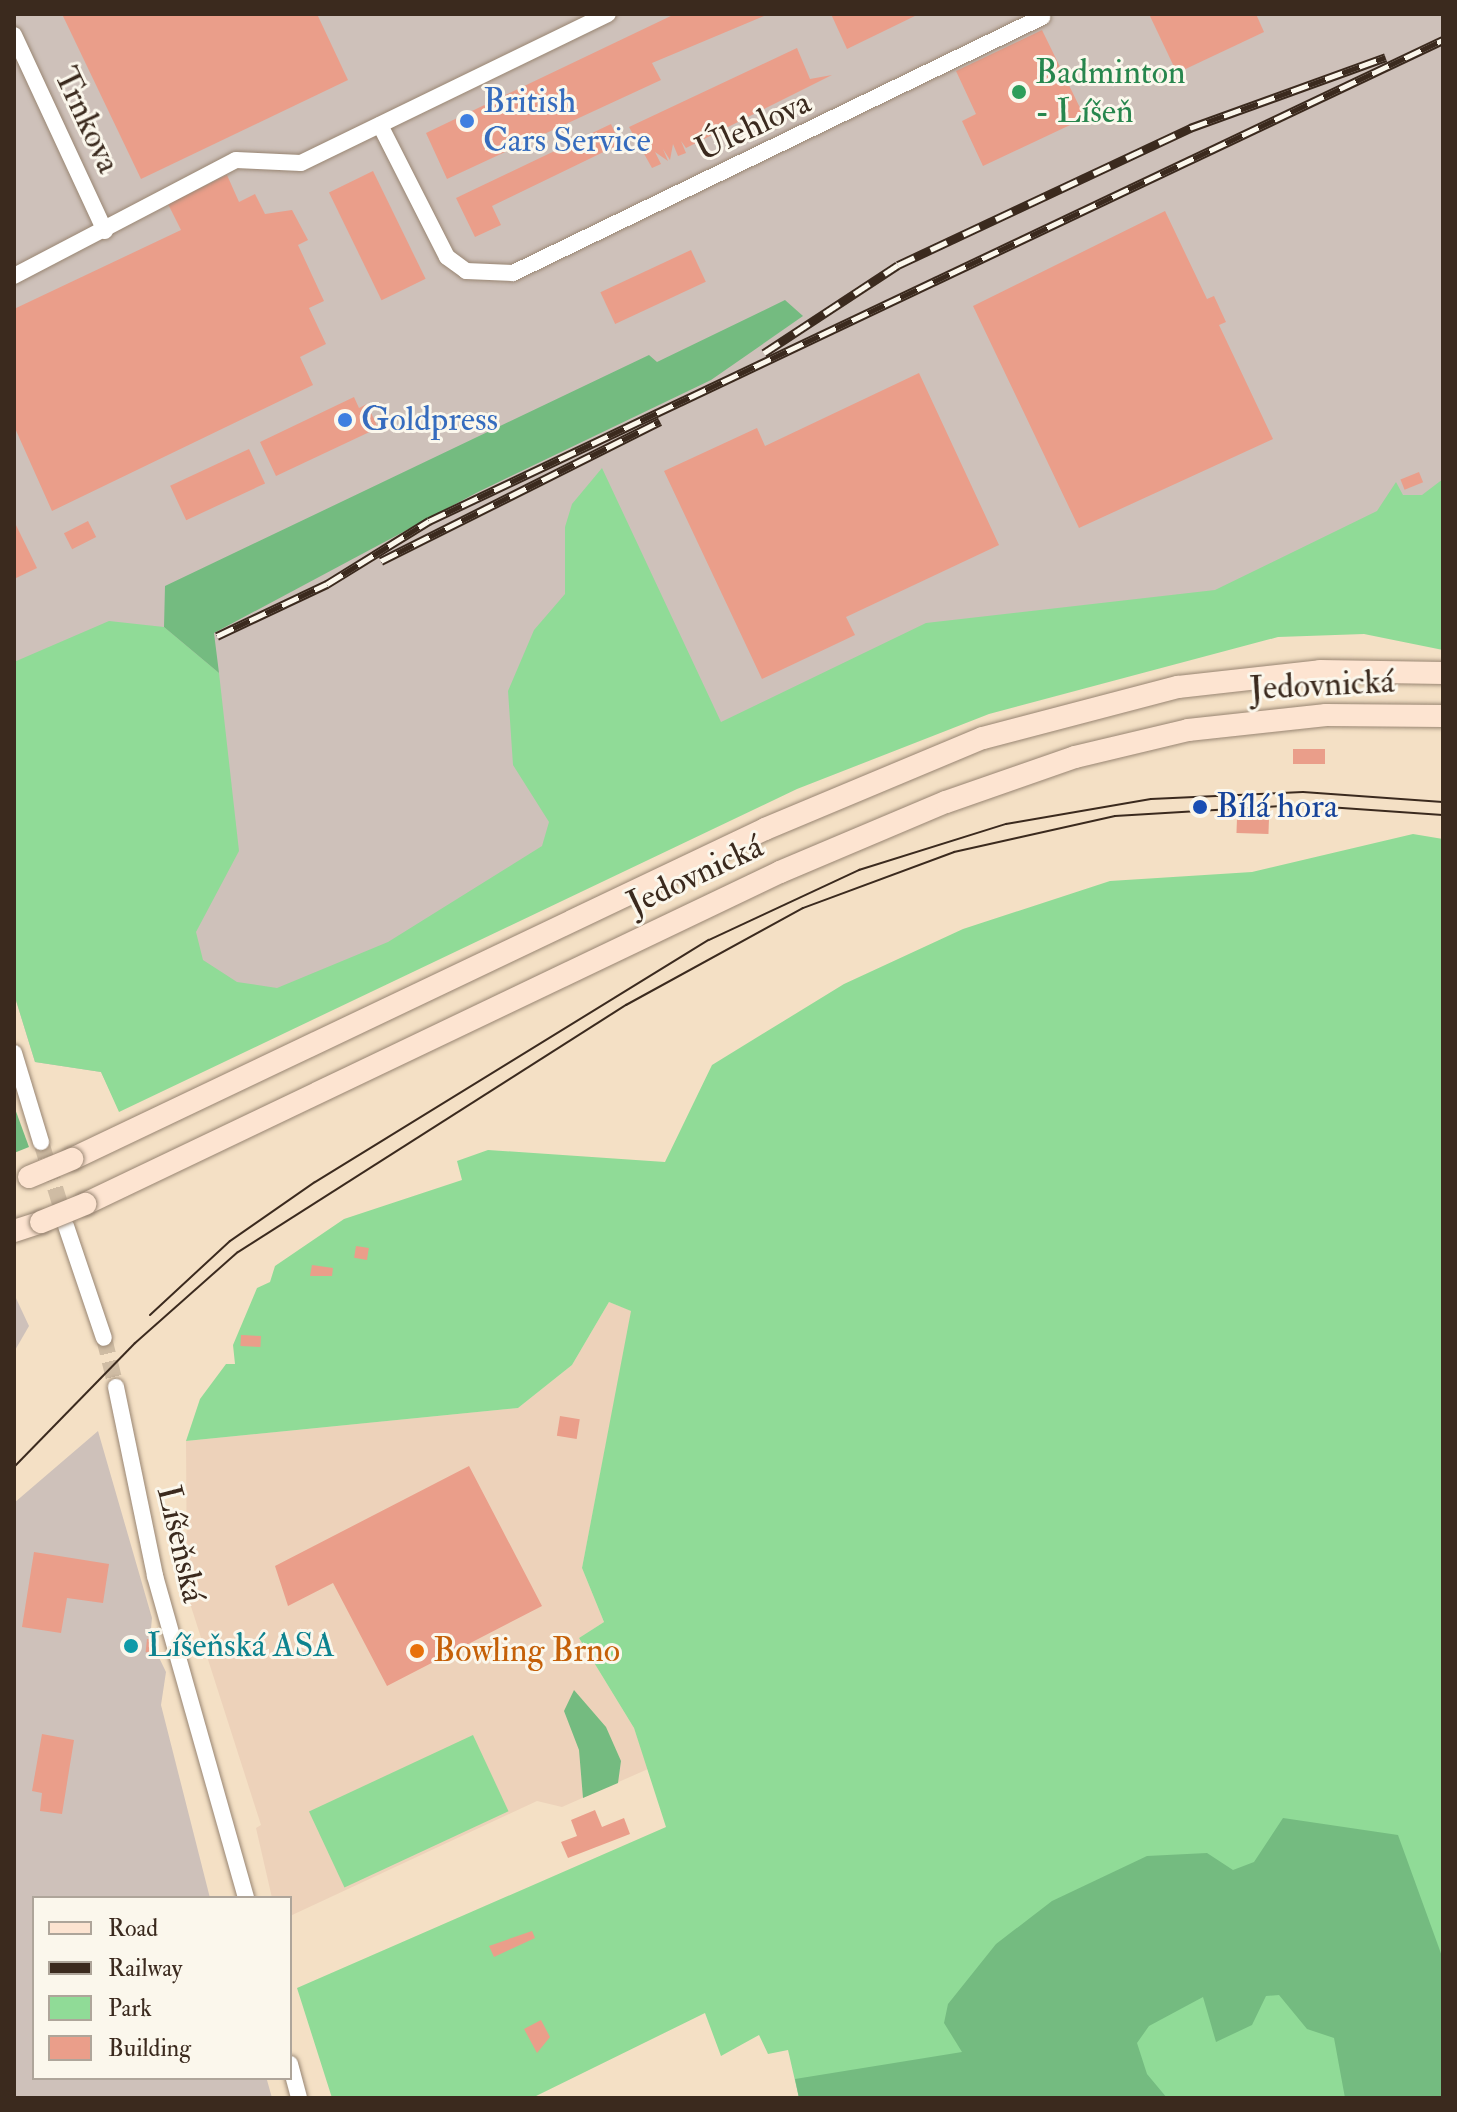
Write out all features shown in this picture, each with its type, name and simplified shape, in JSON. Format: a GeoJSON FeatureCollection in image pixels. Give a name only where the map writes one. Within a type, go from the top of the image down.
{"type":"FeatureCollection","features":[{"type":"Feature","properties":{"kind":"main road","name":"Jedovnická"},"geometry":{"type":"LineString","coordinates":[[21,1180],[72,1159],[777,823],[983,738],[1178,687],[1320,671],[1443,673]]}},
{"type":"Feature","properties":{"kind":"main road","name":"Jedovnická"},"geometry":{"type":"LineString","coordinates":[[14,1231],[85,1204],[780,872],[946,802],[1075,757],[1188,730],[1326,715],[1443,716]]}},
{"type":"Feature","properties":{"kind":"street"},"geometry":{"type":"LineString","coordinates":[[14,276],[236,160],[301,163],[608,14]]}},
{"type":"Feature","properties":{"kind":"street","name":"Úlehlova"},"geometry":{"type":"LineString","coordinates":[[380,125],[447,257],[466,271],[513,273],[1042,17]]}},
{"type":"Feature","properties":{"kind":"street","name":"Trnkova"},"geometry":{"type":"LineString","coordinates":[[14,35],[105,231]]}},
{"type":"Feature","properties":{"kind":"street"},"geometry":{"type":"LineString","coordinates":[[14,1053],[41,1142]]}},
{"type":"Feature","properties":{"kind":"street"},"geometry":{"type":"LineString","coordinates":[[66,1226],[104,1338]]}},
{"type":"Feature","properties":{"kind":"street","name":"Líšeňská"},"geometry":{"type":"LineString","coordinates":[[116,1387],[155,1576],[245,1896]]}},
{"type":"Feature","properties":{"kind":"street"},"geometry":{"type":"LineString","coordinates":[[292,2072],[299,2098]]}},
{"type":"Feature","properties":{"kind":"shaded area"},"geometry":{"type":"Polygon","coordinates":[[[14,14],[1443,14],[1443,521],[768,798],[118,1108],[101,1072],[35,1062],[14,994],[14,14]]]}},
{"type":"Feature","properties":{"kind":"shaded area"},"geometry":{"type":"Polygon","coordinates":[[[14,1294],[29,1326],[14,1352],[14,1294]]]}},
{"type":"Feature","properties":{"kind":"shaded area"},"geometry":{"type":"Polygon","coordinates":[[[609,1302],[632,1311],[582,1568],[604,1622],[579,1638],[634,1728],[648,1769],[562,1807],[537,1801],[292,1915],[292,1896],[272,1896],[256,1828],[261,1825],[187,1594],[186,1441],[518,1408],[572,1365],[609,1302]]]}},
{"type":"Feature","properties":{"kind":"shaded area"},"geometry":{"type":"Polygon","coordinates":[[[98,1431],[152,1618],[150,1639],[166,1672],[161,1705],[209,1896],[32,1896],[32,2080],[267,2080],[272,2098],[14,2098],[14,1503],[98,1431]]]}},
{"type":"Feature","properties":{"kind":"green space"},"geometry":{"type":"Polygon","coordinates":[[[785,300],[803,316],[711,380],[478,492],[214,633],[219,673],[164,627],[165,586],[649,355],[657,362],[785,300]]]}},
{"type":"Feature","properties":{"kind":"green space"},"geometry":{"type":"Polygon","coordinates":[[[602,468],[721,722],[926,623],[1215,590],[1377,511],[1396,482],[1403,495],[1422,495],[1443,479],[1443,650],[1364,634],[1278,637],[989,714],[797,789],[119,1112],[101,1072],[35,1062],[14,994],[14,662],[109,621],[164,627],[219,673],[239,851],[196,932],[203,960],[237,982],[277,988],[388,942],[542,846],[549,822],[513,765],[508,691],[534,630],[565,594],[565,527],[572,504],[602,468]]]}},
{"type":"Feature","properties":{"kind":"green space"},"geometry":{"type":"Polygon","coordinates":[[[1413,834],[1443,839],[1443,1959],[1424,1917],[1443,2098],[799,2098],[788,2050],[768,2054],[759,2035],[721,2056],[705,2013],[532,2098],[332,2098],[297,1988],[666,1827],[634,1728],[579,1638],[604,1622],[582,1568],[631,1311],[609,1302],[572,1365],[518,1408],[186,1441],[200,1399],[226,1364],[235,1364],[233,1345],[257,1288],[270,1282],[275,1266],[344,1219],[462,1180],[457,1161],[488,1150],[665,1162],[712,1065],[844,984],[963,929],[1110,881],[1252,872],[1413,834]]]}},
{"type":"Feature","properties":{"kind":"green space"},"geometry":{"type":"Polygon","coordinates":[[[14,1106],[29,1147],[14,1153],[14,1106]]]}},
{"type":"Feature","properties":{"kind":"green space"},"geometry":{"type":"Polygon","coordinates":[[[574,1690],[606,1727],[621,1761],[618,1783],[583,1798],[579,1750],[564,1711],[574,1690]]]}},
{"type":"Feature","properties":{"kind":"green space"},"geometry":{"type":"Polygon","coordinates":[[[473,1735],[508,1811],[344,1888],[309,1811],[473,1735]]]}},
{"type":"Feature","properties":{"kind":"green space"},"geometry":{"type":"Polygon","coordinates":[[[1283,1818],[1398,1835],[1443,1959],[1443,2098],[1345,2098],[1334,2038],[1307,2029],[1279,1995],[1266,1996],[1252,2025],[1216,2042],[1203,1997],[1149,2026],[1137,2043],[1147,2074],[1167,2098],[799,2098],[795,2079],[962,2052],[944,2023],[948,2004],[996,1944],[1052,1901],[1147,1856],[1207,1853],[1233,1870],[1254,1862],[1283,1818]]]}},
{"type":"Feature","properties":{"kind":"building"},"geometry":{"type":"Polygon","coordinates":[[[62,14],[317,14],[348,80],[141,179],[62,14]]]}},
{"type":"Feature","properties":{"kind":"building"},"geometry":{"type":"Polygon","coordinates":[[[675,14],[764,16],[652,63],[661,80],[447,179],[426,133],[675,14]]]}},
{"type":"Feature","properties":{"kind":"building"},"geometry":{"type":"Polygon","coordinates":[[[831,14],[919,14],[847,49],[831,14]]]}},
{"type":"Feature","properties":{"kind":"building"},"geometry":{"type":"Polygon","coordinates":[[[1149,14],[1256,14],[1264,32],[1177,73],[1149,14]]]}},
{"type":"Feature","properties":{"kind":"building","name":"Badminton - Líšeň"},"geometry":{"type":"Polygon","coordinates":[[[1042,30],[1085,118],[983,166],[962,121],[976,114],[956,71],[1042,30]]]}},
{"type":"Feature","properties":{"kind":"building"},"geometry":{"type":"Polygon","coordinates":[[[797,48],[810,79],[832,75],[686,148],[681,141],[686,153],[678,156],[673,144],[670,160],[663,149],[668,161],[655,152],[661,164],[652,168],[629,127],[797,48]]]}},
{"type":"Feature","properties":{"kind":"building"},"geometry":{"type":"Polygon","coordinates":[[[611,124],[620,144],[492,206],[501,225],[475,237],[456,198],[611,124]]]}},
{"type":"Feature","properties":{"kind":"building"},"geometry":{"type":"Polygon","coordinates":[[[373,171],[426,279],[382,300],[329,192],[373,171]]]}},
{"type":"Feature","properties":{"kind":"building"},"geometry":{"type":"Polygon","coordinates":[[[227,175],[239,202],[255,194],[265,214],[292,210],[308,240],[298,245],[324,301],[309,308],[326,344],[300,357],[313,385],[52,511],[14,426],[14,309],[181,230],[168,204],[227,175]]]}},
{"type":"Feature","properties":{"kind":"building"},"geometry":{"type":"Polygon","coordinates":[[[1165,211],[1207,299],[1214,296],[1226,322],[1219,325],[1273,439],[1079,528],[973,306],[1165,211]]]}},
{"type":"Feature","properties":{"kind":"building"},"geometry":{"type":"Polygon","coordinates":[[[691,250],[706,282],[615,324],[600,292],[691,250]]]}},
{"type":"Feature","properties":{"kind":"building"},"geometry":{"type":"Polygon","coordinates":[[[919,373],[999,545],[846,617],[855,635],[762,679],[664,471],[757,428],[765,446],[919,373]]]}},
{"type":"Feature","properties":{"kind":"building"},"geometry":{"type":"Polygon","coordinates":[[[354,397],[359,408],[367,404],[378,428],[276,476],[260,442],[354,397]]]}},
{"type":"Feature","properties":{"kind":"building"},"geometry":{"type":"Polygon","coordinates":[[[249,449],[265,483],[186,520],[170,486],[249,449]]]}},
{"type":"Feature","properties":{"kind":"building"},"geometry":{"type":"Polygon","coordinates":[[[1419,472],[1423,482],[1405,490],[1400,479],[1419,472]]]}},
{"type":"Feature","properties":{"kind":"building"},"geometry":{"type":"Polygon","coordinates":[[[14,521],[37,568],[14,579],[14,521]]]}},
{"type":"Feature","properties":{"kind":"building"},"geometry":{"type":"Polygon","coordinates":[[[88,521],[96,537],[72,549],[64,533],[88,521]]]}},
{"type":"Feature","properties":{"kind":"building"},"geometry":{"type":"Polygon","coordinates":[[[1293,749],[1325,749],[1325,764],[1293,764],[1293,749]]]}},
{"type":"Feature","properties":{"kind":"building"},"geometry":{"type":"Polygon","coordinates":[[[1237,818],[1269,819],[1268,834],[1236,833],[1237,818]]]}},
{"type":"Feature","properties":{"kind":"building"},"geometry":{"type":"Polygon","coordinates":[[[356,1246],[369,1248],[367,1260],[354,1258],[356,1246]]]}},
{"type":"Feature","properties":{"kind":"building"},"geometry":{"type":"Polygon","coordinates":[[[312,1265],[333,1268],[332,1276],[310,1276],[312,1265]]]}},
{"type":"Feature","properties":{"kind":"building"},"geometry":{"type":"Polygon","coordinates":[[[241,1335],[261,1336],[260,1347],[240,1346],[241,1335]]]}},
{"type":"Feature","properties":{"kind":"building"},"geometry":{"type":"Polygon","coordinates":[[[560,1416],[580,1419],[577,1439],[557,1436],[560,1416]]]}},
{"type":"Feature","properties":{"kind":"building"},"geometry":{"type":"Polygon","coordinates":[[[469,1466],[542,1606],[387,1686],[333,1583],[288,1606],[275,1566],[469,1466]]]}},
{"type":"Feature","properties":{"kind":"building"},"geometry":{"type":"Polygon","coordinates":[[[34,1552],[109,1564],[103,1603],[67,1598],[61,1633],[22,1627],[34,1552]]]}},
{"type":"Feature","properties":{"kind":"building","name":"Líšeňská ASA"},"geometry":{"type":"Polygon","coordinates":[[[126,1636],[139,1638],[136,1654],[123,1652],[126,1636]]]}},
{"type":"Feature","properties":{"kind":"building"},"geometry":{"type":"Polygon","coordinates":[[[147,1639],[156,1640],[155,1653],[146,1652],[147,1639]]]}},
{"type":"Feature","properties":{"kind":"building"},"geometry":{"type":"Polygon","coordinates":[[[42,1734],[74,1740],[62,1814],[40,1811],[42,1793],[32,1791],[42,1734]]]}},
{"type":"Feature","properties":{"kind":"building"},"geometry":{"type":"Polygon","coordinates":[[[595,1810],[602,1827],[624,1818],[630,1834],[568,1858],[561,1842],[577,1836],[571,1820],[595,1810]]]}},
{"type":"Feature","properties":{"kind":"building"},"geometry":{"type":"Polygon","coordinates":[[[532,1931],[535,1938],[494,1957],[489,1946],[532,1931]]]}},
{"type":"Feature","properties":{"kind":"building"},"geometry":{"type":"Polygon","coordinates":[[[541,2020],[550,2037],[537,2053],[524,2029],[541,2020]]]}},
{"type":"Feature","properties":{"kind":"tunnel"},"geometry":{"type":"LineString","coordinates":[[41,1142],[65,1220]]}},
{"type":"Feature","properties":{"kind":"tunnel"},"geometry":{"type":"LineString","coordinates":[[104,1338],[116,1387]]}},
{"type":"Feature","properties":{"kind":"tram line"},"geometry":{"type":"LineString","coordinates":[[150,1315],[230,1241],[315,1182],[709,940],[859,870],[1006,824],[1151,799],[1303,792],[1443,802]]}},
{"type":"Feature","properties":{"kind":"tram line"},"geometry":{"type":"LineString","coordinates":[[14,1467],[135,1343],[238,1252],[626,1005],[803,908],[954,852],[1115,816],[1299,805],[1443,815]]}},
{"type":"Feature","properties":{"kind":"railway"},"geometry":{"type":"LineString","coordinates":[[217,636],[327,584],[429,521],[1443,40]]}},
{"type":"Feature","properties":{"kind":"railway"},"geometry":{"type":"LineString","coordinates":[[764,353],[898,265],[1190,128],[1386,57]]}},
{"type":"Feature","properties":{"kind":"railway"},"geometry":{"type":"LineString","coordinates":[[381,561],[660,421]]}},
{"type":"Feature","properties":{"kind":"place","name":"Badminton - Líšeň"},"geometry":{"type":"Point","coordinates":[1019,92]}},
{"type":"Feature","properties":{"kind":"place","name":"British Cars Service"},"geometry":{"type":"Point","coordinates":[467,121]}},
{"type":"Feature","properties":{"kind":"place","name":"Goldpress"},"geometry":{"type":"Point","coordinates":[345,420]}},
{"type":"Feature","properties":{"kind":"place","name":"Bílá hora"},"geometry":{"type":"Point","coordinates":[1200,807]}},
{"type":"Feature","properties":{"kind":"place","name":"Líšeňská ASA"},"geometry":{"type":"Point","coordinates":[131,1646]}},
{"type":"Feature","properties":{"kind":"place","name":"Bowling Brno"},"geometry":{"type":"Point","coordinates":[417,1651]}}]}
